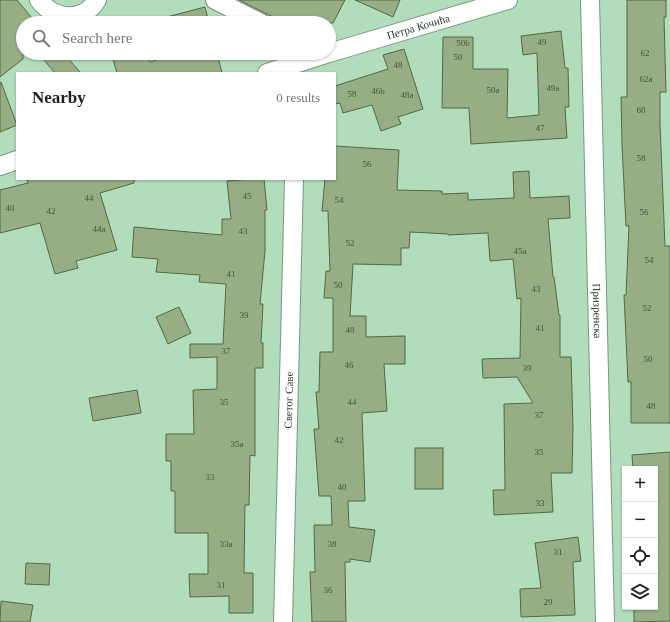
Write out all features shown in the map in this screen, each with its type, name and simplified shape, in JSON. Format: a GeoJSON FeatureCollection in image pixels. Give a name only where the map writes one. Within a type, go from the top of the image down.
{"type":"FeatureCollection","features":[{"type":"Feature","properties":{"kind":"street"},"geometry":{"type":"LineString","coordinates":[[39,0],[45,8],[54,14],[63,16]]}},
{"type":"Feature","properties":{"kind":"street"},"geometry":{"type":"LineString","coordinates":[[72,16],[86,13],[97,0]]}},
{"type":"Feature","properties":{"kind":"street"},"geometry":{"type":"LineString","coordinates":[[215,0],[247,16]]}},
{"type":"Feature","properties":{"kind":"street","name":"Петра Кочића"},"geometry":{"type":"LineString","coordinates":[[336,51],[508,0]]}},
{"type":"Feature","properties":{"kind":"street","name":"Призренска"},"geometry":{"type":"LineString","coordinates":[[590,0],[605,622]]}},
{"type":"Feature","properties":{"kind":"street","name":"Петра Кочића"},"geometry":{"type":"LineString","coordinates":[[270,72],[307,60]]}},
{"type":"Feature","properties":{"kind":"street"},"geometry":{"type":"LineString","coordinates":[[0,166],[16,160]]}},
{"type":"Feature","properties":{"kind":"street","name":"Светог Саве"},"geometry":{"type":"LineString","coordinates":[[283,622],[294,180]]}},
{"type":"Feature","properties":{"kind":"building"},"geometry":{"type":"Polygon","coordinates":[[[0,0],[17,0],[30,16],[16,16],[16,60],[22,60],[0,77],[0,0]]]}},
{"type":"Feature","properties":{"kind":"building"},"geometry":{"type":"Polygon","coordinates":[[[239,0],[345,0],[336,17],[336,16],[271,16],[239,0]]]}},
{"type":"Feature","properties":{"kind":"building"},"geometry":{"type":"Polygon","coordinates":[[[355,0],[400,0],[393,17],[355,0]]]}},
{"type":"Feature","properties":{"kind":"building"},"geometry":{"type":"Polygon","coordinates":[[[627,0],[666,0],[666,17],[664,17],[666,92],[660,92],[660,124],[665,246],[670,246],[670,423],[631,423],[631,382],[628,382],[624,295],[626,295],[629,226],[626,226],[621,97],[627,97],[627,0]]]}},
{"type":"Feature","properties":{"kind":"building"},"geometry":{"type":"Polygon","coordinates":[[[205,7],[207,16],[171,16],[205,7]]]}},
{"type":"Feature","properties":{"kind":"building"},"geometry":{"type":"Polygon","coordinates":[[[561,31],[565,68],[568,68],[569,107],[565,107],[567,138],[471,144],[469,108],[442,108],[443,37],[473,37],[473,69],[508,69],[507,118],[539,115],[537,53],[523,55],[521,36],[561,31]]]}},
{"type":"Feature","properties":{"kind":"building"},"geometry":{"type":"Polygon","coordinates":[[[404,49],[423,109],[398,117],[401,124],[381,131],[372,105],[343,113],[340,103],[336,104],[336,86],[388,69],[383,55],[404,49]]]}},
{"type":"Feature","properties":{"kind":"building"},"geometry":{"type":"Polygon","coordinates":[[[44,60],[69,60],[80,72],[54,72],[44,60]]]}},
{"type":"Feature","properties":{"kind":"building"},"geometry":{"type":"Polygon","coordinates":[[[113,60],[149,60],[150,62],[156,60],[219,60],[222,72],[117,72],[113,60]]]}},
{"type":"Feature","properties":{"kind":"building"},"geometry":{"type":"Polygon","coordinates":[[[0,82],[16,125],[0,132],[0,82]]]}},
{"type":"Feature","properties":{"kind":"building"},"geometry":{"type":"Polygon","coordinates":[[[336,146],[399,150],[397,190],[442,191],[442,194],[468,193],[468,200],[514,198],[513,172],[529,171],[530,198],[569,196],[570,218],[548,219],[553,277],[560,315],[560,357],[571,357],[573,427],[572,473],[551,473],[553,512],[494,515],[493,490],[505,490],[504,404],[533,403],[517,377],[483,378],[482,359],[520,358],[521,298],[517,299],[513,259],[490,261],[488,233],[448,235],[410,232],[409,248],[401,248],[401,265],[353,264],[350,316],[366,316],[366,337],[405,336],[405,364],[384,364],[387,411],[362,413],[365,501],[348,501],[349,527],[375,530],[370,562],[350,559],[350,562],[345,562],[346,622],[312,622],[310,572],[315,572],[314,525],[332,525],[331,496],[319,496],[314,429],[319,429],[316,392],[319,392],[320,352],[333,352],[333,298],[324,298],[326,271],[330,271],[328,211],[322,211],[325,180],[336,180],[336,146]]]}},
{"type":"Feature","properties":{"kind":"building"},"geometry":{"type":"Polygon","coordinates":[[[27,180],[134,180],[134,183],[100,193],[117,250],[76,261],[78,268],[55,274],[40,223],[0,233],[0,190],[28,183],[27,180]]]}},
{"type":"Feature","properties":{"kind":"building"},"geometry":{"type":"Polygon","coordinates":[[[264,180],[267,210],[265,210],[265,251],[260,304],[263,304],[261,343],[263,343],[263,368],[255,368],[255,456],[250,455],[249,505],[245,505],[244,573],[253,573],[253,613],[229,613],[229,596],[190,597],[189,574],[208,574],[208,533],[175,533],[175,491],[171,491],[171,461],[166,461],[166,434],[194,434],[193,390],[217,389],[217,357],[190,358],[190,344],[223,344],[226,284],[199,282],[200,275],[156,272],[158,259],[132,257],[134,227],[222,235],[222,219],[231,219],[227,181],[264,180]]]}},
{"type":"Feature","properties":{"kind":"building"},"geometry":{"type":"Polygon","coordinates":[[[179,307],[191,333],[168,344],[156,317],[179,307]]]}},
{"type":"Feature","properties":{"kind":"building"},"geometry":{"type":"Polygon","coordinates":[[[137,390],[141,413],[93,421],[89,398],[137,390]]]}},
{"type":"Feature","properties":{"kind":"building"},"geometry":{"type":"Polygon","coordinates":[[[415,448],[443,448],[443,489],[415,489],[415,448]]]}},
{"type":"Feature","properties":{"kind":"building"},"geometry":{"type":"Polygon","coordinates":[[[670,452],[670,621],[634,622],[634,610],[658,610],[658,466],[633,466],[632,455],[670,452]]]}},
{"type":"Feature","properties":{"kind":"building"},"geometry":{"type":"Polygon","coordinates":[[[578,537],[581,561],[573,562],[575,615],[521,617],[520,589],[541,588],[535,543],[578,537]]]}},
{"type":"Feature","properties":{"kind":"building"},"geometry":{"type":"Polygon","coordinates":[[[26,563],[50,564],[49,585],[25,584],[26,563]]]}},
{"type":"Feature","properties":{"kind":"building"},"geometry":{"type":"Polygon","coordinates":[[[1,601],[33,605],[30,622],[0,622],[1,601]]]}}]}
